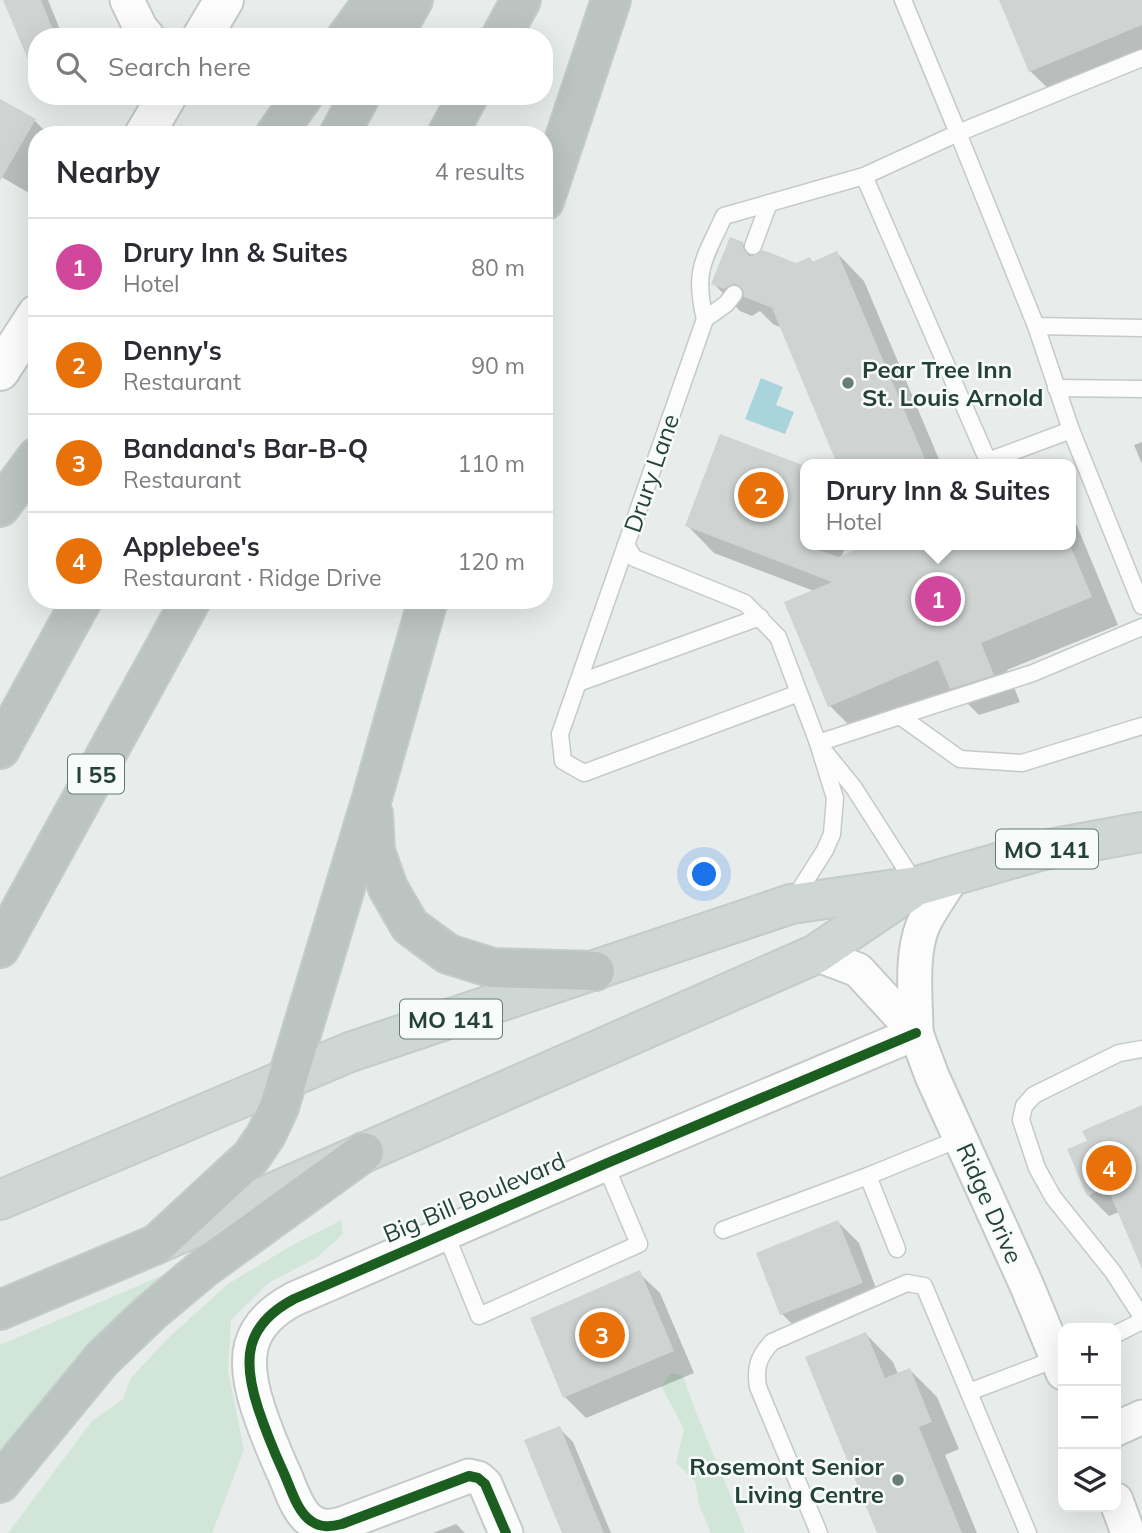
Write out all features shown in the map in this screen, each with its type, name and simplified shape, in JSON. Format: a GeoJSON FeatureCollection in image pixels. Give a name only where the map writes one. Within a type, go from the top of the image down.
{"type":"FeatureCollection","features":[{"type":"Feature","properties":{"kind":"highway"},"geometry":{"type":"LineString","coordinates":[[354,28],[374,0]]}},
{"type":"Feature","properties":{"kind":"highway"},"geometry":{"type":"LineString","coordinates":[[398,28],[413,0]]}},
{"type":"Feature","properties":{"kind":"highway"},"geometry":{"type":"LineString","coordinates":[[506,28],[521,0]]}},
{"type":"Feature","properties":{"kind":"highway"},"geometry":{"type":"LineString","coordinates":[[553,174],[611,0]]}},
{"type":"Feature","properties":{"kind":"highway"},"geometry":{"type":"LineString","coordinates":[[281,126],[297,105]]}},
{"type":"Feature","properties":{"kind":"highway"},"geometry":{"type":"LineString","coordinates":[[343,126],[355,105]]}},
{"type":"Feature","properties":{"kind":"highway"},"geometry":{"type":"LineString","coordinates":[[452,126],[463,105]]}},
{"type":"Feature","properties":{"kind":"highway"},"geometry":{"type":"LineString","coordinates":[[0,507],[28,469]]}},
{"type":"Feature","properties":{"kind":"highway"},"geometry":{"type":"LineString","coordinates":[[0,749],[77,609]]}},
{"type":"Feature","properties":{"kind":"highway","name":"I 55"},"geometry":{"type":"LineString","coordinates":[[0,948],[186,609]]}},
{"type":"Feature","properties":{"kind":"highway"},"geometry":{"type":"LineString","coordinates":[[157,1244],[251,1157],[270,1126],[288,1077],[372,798],[425,609]]}},
{"type":"Feature","properties":{"kind":"highway"},"geometry":{"type":"LineString","coordinates":[[372,798],[375,851],[388,888],[410,926],[448,954],[493,968],[596,971]]}},
{"type":"Feature","properties":{"kind":"highway"},"geometry":{"type":"LineString","coordinates":[[0,1483],[102,1359],[150,1313],[205,1267],[364,1152]]}},
{"type":"Feature","properties":{"kind":"highway","name":"MO 141"},"geometry":{"type":"LineString","coordinates":[[0,1310],[157,1244]]}},
{"type":"Feature","properties":{"kind":"main road","name":"MO 141"},"geometry":{"type":"LineString","coordinates":[[0,1200],[350,1052],[791,904],[917,886],[1039,851],[1142,832]]}},
{"type":"Feature","properties":{"kind":"main road","name":"MO 141"},"geometry":{"type":"LineString","coordinates":[[157,1244],[816,954],[917,886]]}},
{"type":"Feature","properties":{"kind":"street"},"geometry":{"type":"LineString","coordinates":[[127,0],[141,28]]}},
{"type":"Feature","properties":{"kind":"street"},"geometry":{"type":"LineString","coordinates":[[207,28],[224,0]]}},
{"type":"Feature","properties":{"kind":"street"},"geometry":{"type":"LineString","coordinates":[[149,126],[162,105]]}},
{"type":"Feature","properties":{"kind":"street"},"geometry":{"type":"LineString","coordinates":[[0,371],[28,328]]}},
{"type":"Feature","properties":{"kind":"street","name":"Ridge Drive"},"geometry":{"type":"LineString","coordinates":[[954,874],[923,925],[919,938],[916,1033],[932,1076],[1058,1356]]}},
{"type":"Feature","properties":{"kind":"street","name":"Ridge Drive"},"geometry":{"type":"LineString","coordinates":[[816,954],[858,970],[916,1033]]}},
{"type":"Feature","properties":{"kind":"street","name":"Big Bill Boulevard"},"geometry":{"type":"LineString","coordinates":[[506,1533],[485,1484],[478,1478],[469,1476],[342,1524],[320,1525],[310,1520],[302,1511],[264,1426],[248,1369],[254,1335],[263,1322],[277,1308],[446,1232],[916,1033]]}},
{"type":"Feature","properties":{"kind":"street"},"geometry":{"type":"LineString","coordinates":[[1121,1427],[1142,1417]]}},
{"type":"Feature","properties":{"kind":"street"},"geometry":{"type":"LineString","coordinates":[[1121,1512],[1130,1533]]}},
{"type":"Feature","properties":{"kind":"lane"},"geometry":{"type":"LineString","coordinates":[[903,0],[1036,326],[1070,430],[1142,606]]}},
{"type":"Feature","properties":{"kind":"lane"},"geometry":{"type":"LineString","coordinates":[[734,293],[726,304],[705,319],[699,293],[699,272],[724,216],[864,176],[958,133],[1142,58]]}},
{"type":"Feature","properties":{"kind":"lane"},"geometry":{"type":"LineString","coordinates":[[864,176],[987,459]]}},
{"type":"Feature","properties":{"kind":"lane"},"geometry":{"type":"LineString","coordinates":[[753,246],[769,203]]}},
{"type":"Feature","properties":{"kind":"lane","name":"Drury Lane"},"geometry":{"type":"LineString","coordinates":[[705,319],[626,545],[634,558],[745,603],[778,637],[818,743],[835,798],[832,834],[791,904]]}},
{"type":"Feature","properties":{"kind":"lane"},"geometry":{"type":"LineString","coordinates":[[1036,326],[1142,328]]}},
{"type":"Feature","properties":{"kind":"lane"},"geometry":{"type":"LineString","coordinates":[[1056,388],[1142,389]]}},
{"type":"Feature","properties":{"kind":"lane"},"geometry":{"type":"LineString","coordinates":[[993,459],[1070,430]]}},
{"type":"Feature","properties":{"kind":"lane"},"geometry":{"type":"LineString","coordinates":[[626,545],[560,734],[563,761],[584,774],[799,693]]}},
{"type":"Feature","properties":{"kind":"lane"},"geometry":{"type":"LineString","coordinates":[[578,683],[760,617]]}},
{"type":"Feature","properties":{"kind":"lane"},"geometry":{"type":"LineString","coordinates":[[818,743],[1033,673],[1142,627]]}},
{"type":"Feature","properties":{"kind":"lane"},"geometry":{"type":"LineString","coordinates":[[900,716],[960,760],[1022,763],[1142,726]]}},
{"type":"Feature","properties":{"kind":"lane","name":"Drury Lane"},"geometry":{"type":"LineString","coordinates":[[818,743],[854,788],[917,886]]}},
{"type":"Feature","properties":{"kind":"lane"},"geometry":{"type":"LineString","coordinates":[[1121,1331],[1142,1319],[1113,1272],[1053,1197],[1037,1168],[1021,1120],[1024,1106],[1034,1095],[1119,1053],[1142,1049]]}},
{"type":"Feature","properties":{"kind":"lane"},"geometry":{"type":"LineString","coordinates":[[723,1230],[961,1138]]}},
{"type":"Feature","properties":{"kind":"lane"},"geometry":{"type":"LineString","coordinates":[[446,1232],[479,1316],[639,1244],[605,1164]]}},
{"type":"Feature","properties":{"kind":"lane"},"geometry":{"type":"LineString","coordinates":[[868,1176],[897,1249]]}},
{"type":"Feature","properties":{"kind":"lane"},"geometry":{"type":"LineString","coordinates":[[819,1533],[758,1387],[756,1372],[760,1355],[772,1342],[907,1283],[925,1286],[1028,1533]]}},
{"type":"Feature","properties":{"kind":"lane"},"geometry":{"type":"LineString","coordinates":[[969,1392],[1058,1364]]}},
{"type":"Feature","properties":{"kind":"lane"},"geometry":{"type":"LineString","coordinates":[[1130,1533],[1142,1528]]}},
{"type":"Feature","properties":{"kind":"green space"},"geometry":{"type":"Polygon","coordinates":[[[341,1220],[343,1234],[318,1257],[270,1282],[231,1320],[228,1371],[244,1450],[212,1533],[8,1533],[92,1421],[123,1399],[130,1379],[168,1338],[228,1284],[289,1247],[341,1220]]]}},
{"type":"Feature","properties":{"kind":"green space"},"geometry":{"type":"Polygon","coordinates":[[[169,1274],[0,1461],[0,1345],[169,1274]]]}},
{"type":"Feature","properties":{"kind":"green space"},"geometry":{"type":"Polygon","coordinates":[[[671,1373],[683,1376],[745,1533],[711,1533],[699,1505],[695,1481],[676,1463],[684,1429],[661,1386],[671,1373]]]}},
{"type":"Feature","properties":{"kind":"water"},"geometry":{"type":"Polygon","coordinates":[[[761,378],[783,387],[776,405],[794,412],[785,434],[745,419],[761,378]]]}},
{"type":"Feature","properties":{"kind":"building"},"geometry":{"type":"Polygon","coordinates":[[[3,0],[41,0],[52,28],[28,28],[28,60],[3,0]]]}},
{"type":"Feature","properties":{"kind":"building"},"geometry":{"type":"Polygon","coordinates":[[[999,0],[1142,0],[1142,25],[1029,72],[999,0]]]}},
{"type":"Feature","properties":{"kind":"building"},"geometry":{"type":"Polygon","coordinates":[[[0,99],[36,119],[32,126],[28,126],[28,133],[0,181],[0,99]]]}},
{"type":"Feature","properties":{"kind":"building","name":"Pear Tree Inn St. Louis Arnold"},"geometry":{"type":"Polygon","coordinates":[[[730,237],[743,242],[743,248],[749,256],[755,256],[763,250],[796,263],[810,257],[812,262],[837,251],[925,459],[835,459],[772,308],[744,297],[743,290],[736,284],[724,289],[711,284],[730,237]]]}},
{"type":"Feature","properties":{"kind":"building"},"geometry":{"type":"Polygon","coordinates":[[[720,434],[800,464],[800,550],[819,550],[838,557],[856,550],[1072,550],[1092,597],[981,643],[994,675],[950,689],[938,660],[828,707],[784,602],[832,582],[685,526],[720,434]]]}},
{"type":"Feature","properties":{"kind":"building"},"geometry":{"type":"Polygon","coordinates":[[[1142,1105],[1142,1269],[1107,1187],[1087,1196],[1067,1149],[1087,1141],[1082,1131],[1142,1105]]]}},
{"type":"Feature","properties":{"kind":"building"},"geometry":{"type":"Polygon","coordinates":[[[838,1220],[863,1283],[780,1315],[756,1253],[838,1220]]]}},
{"type":"Feature","properties":{"kind":"building"},"geometry":{"type":"Polygon","coordinates":[[[640,1270],[674,1351],[563,1398],[530,1318],[640,1270]]]}},
{"type":"Feature","properties":{"kind":"building","name":"Rosemont Senior Living Centre"},"geometry":{"type":"Polygon","coordinates":[[[866,1332],[885,1378],[910,1368],[932,1422],[919,1427],[962,1533],[877,1533],[805,1357],[866,1332]]]}},
{"type":"Feature","properties":{"kind":"building"},"geometry":{"type":"Polygon","coordinates":[[[560,1426],[604,1533],[562,1533],[552,1509],[524,1440],[560,1426]]]}},
{"type":"Feature","properties":{"kind":"cycle path"},"geometry":{"type":"LineString","coordinates":[[506,1533],[485,1484],[478,1478],[469,1476],[338,1525],[319,1525],[306,1517],[275,1454],[253,1390],[249,1359],[257,1332],[265,1320],[294,1299],[916,1033]]}},
{"type":"Feature","properties":{"kind":"place","name":"Pear Tree Inn St. Louis Arnold"},"geometry":{"type":"Point","coordinates":[848,383]}},
{"type":"Feature","properties":{"kind":"place","name":"Denny's"},"geometry":{"type":"Point","coordinates":[761,495]}},
{"type":"Feature","properties":{"kind":"place","name":"Drury Inn & Suites"},"geometry":{"type":"Point","coordinates":[938,599]}},
{"type":"Feature","properties":{"kind":"place","name":"Applebee's"},"geometry":{"type":"Point","coordinates":[1109,1168]}},
{"type":"Feature","properties":{"kind":"place","name":"Bandana's Bar-B-Q"},"geometry":{"type":"Point","coordinates":[602,1335]}},
{"type":"Feature","properties":{"kind":"place","name":"Rosemont Senior Living Centre"},"geometry":{"type":"Point","coordinates":[898,1480]}}]}
